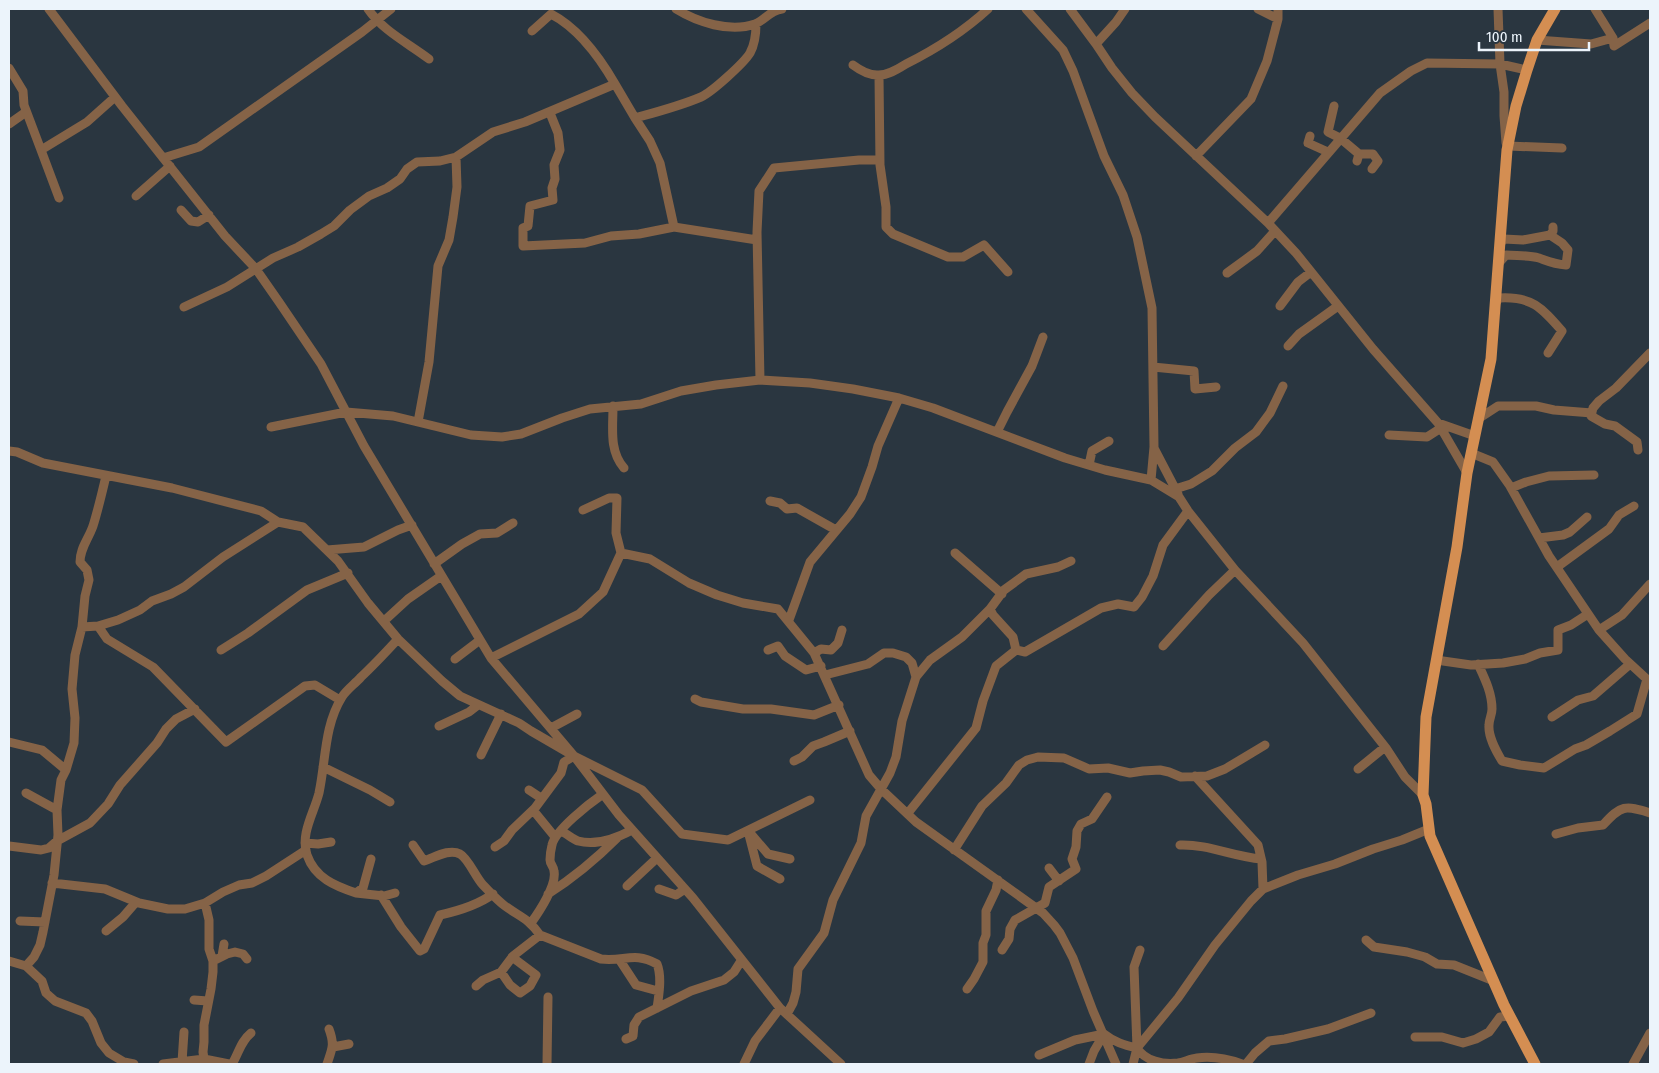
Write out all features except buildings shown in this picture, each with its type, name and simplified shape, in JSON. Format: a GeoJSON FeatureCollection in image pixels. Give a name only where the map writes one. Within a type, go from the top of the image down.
{"type":"FeatureCollection","features":[{"type":"Feature","properties":{"kind":"main road"},"geometry":{"type":"LineString","coordinates":[[1535,1064],[1510,1016],[1430,836],[1426,804],[1422,795],[1426,717],[1458,547],[1467,473],[1491,359],[1507,148],[1516,106],[1537,40],[1555,9]]}},
{"type":"Feature","properties":{"kind":"street"},"geometry":{"type":"LineString","coordinates":[[49,9],[115,97],[208,215],[256,269],[321,364],[378,470],[491,658],[551,728],[632,830],[685,890],[783,1011],[836,1063]]}},
{"type":"Feature","properties":{"kind":"street"},"geometry":{"type":"LineString","coordinates":[[368,9],[376,21],[429,59]]}},
{"type":"Feature","properties":{"kind":"street"},"geometry":{"type":"LineString","coordinates":[[163,158],[199,147],[391,9]]}},
{"type":"Feature","properties":{"kind":"street"},"geometry":{"type":"LineString","coordinates":[[676,9],[686,15],[718,26],[738,28],[756,24],[771,12],[782,9]]}},
{"type":"Feature","properties":{"kind":"street"},"geometry":{"type":"LineString","coordinates":[[853,65],[865,73],[879,76],[893,71],[933,50],[970,26],[988,9]]}},
{"type":"Feature","properties":{"kind":"street"},"geometry":{"type":"LineString","coordinates":[[1026,9],[1063,50],[1073,70],[1104,156],[1123,195],[1137,237],[1152,308],[1154,448],[1152,480]]}},
{"type":"Feature","properties":{"kind":"street"},"geometry":{"type":"LineString","coordinates":[[1070,9],[1132,93],[1155,118],[1268,223],[1311,272],[1373,349],[1439,426],[1467,473]]}},
{"type":"Feature","properties":{"kind":"street"},"geometry":{"type":"LineString","coordinates":[[1096,44],[1125,9]]}},
{"type":"Feature","properties":{"kind":"street"},"geometry":{"type":"LineString","coordinates":[[1258,9],[1278,19]]}},
{"type":"Feature","properties":{"kind":"street"},"geometry":{"type":"LineString","coordinates":[[1196,156],[1251,99],[1267,61],[1278,19],[1278,9]]}},
{"type":"Feature","properties":{"kind":"street"},"geometry":{"type":"LineString","coordinates":[[1498,9],[1500,64],[1504,92],[1507,148],[1562,148]]}},
{"type":"Feature","properties":{"kind":"street"},"geometry":{"type":"LineString","coordinates":[[1595,9],[1613,38],[1614,46],[1650,23]]}},
{"type":"Feature","properties":{"kind":"street"},"geometry":{"type":"LineString","coordinates":[[532,31],[551,14],[563,20],[606,68],[650,141],[660,163],[674,227]]}},
{"type":"Feature","properties":{"kind":"street"},"geometry":{"type":"LineString","coordinates":[[635,118],[703,96],[725,79],[750,54],[756,38],[756,24]]}},
{"type":"Feature","properties":{"kind":"street"},"geometry":{"type":"LineString","coordinates":[[1537,40],[1591,44],[1613,38]]}},
{"type":"Feature","properties":{"kind":"street"},"geometry":{"type":"LineString","coordinates":[[1268,223],[1380,93],[1411,71],[1427,63],[1500,64],[1527,70]]}},
{"type":"Feature","properties":{"kind":"street"},"geometry":{"type":"LineString","coordinates":[[9,68],[23,91],[26,112],[59,198]]}},
{"type":"Feature","properties":{"kind":"street"},"geometry":{"type":"LineString","coordinates":[[879,76],[880,160],[886,208],[886,227],[893,234],[948,257],[963,257],[984,245],[1008,272]]}},
{"type":"Feature","properties":{"kind":"street"},"geometry":{"type":"LineString","coordinates":[[184,307],[227,287],[273,258],[298,247],[327,230],[369,196],[387,188],[400,179],[407,169],[417,162],[440,161],[456,156],[493,132],[526,122],[615,84]]}},
{"type":"Feature","properties":{"kind":"street"},"geometry":{"type":"LineString","coordinates":[[41,150],[87,122],[115,97]]}},
{"type":"Feature","properties":{"kind":"street"},"geometry":{"type":"LineString","coordinates":[[1334,106],[1328,132],[1340,138],[1358,158],[1373,154],[1378,161],[1372,169]]}},
{"type":"Feature","properties":{"kind":"street"},"geometry":{"type":"LineString","coordinates":[[9,124],[26,112]]}},
{"type":"Feature","properties":{"kind":"street"},"geometry":{"type":"LineString","coordinates":[[550,112],[558,132],[560,150],[554,165],[553,200],[530,206],[528,226],[523,228],[524,246],[585,243],[611,236],[639,234],[674,227],[757,240]]}},
{"type":"Feature","properties":{"kind":"street"},"geometry":{"type":"LineString","coordinates":[[1310,136],[1308,143],[1328,152]]}},
{"type":"Feature","properties":{"kind":"street"},"geometry":{"type":"LineString","coordinates":[[418,422],[429,362],[438,266],[448,240],[453,218],[456,188],[456,156]]}},
{"type":"Feature","properties":{"kind":"street"},"geometry":{"type":"LineString","coordinates":[[760,380],[757,240],[759,191],[774,168],[880,160]]}},
{"type":"Feature","properties":{"kind":"street"},"geometry":{"type":"LineString","coordinates":[[136,196],[170,166]]}},
{"type":"Feature","properties":{"kind":"street"},"geometry":{"type":"LineString","coordinates":[[181,210],[191,221],[198,222],[208,215]]}},
{"type":"Feature","properties":{"kind":"street"},"geometry":{"type":"LineString","coordinates":[[1227,273],[1257,251],[1275,231]]}},
{"type":"Feature","properties":{"kind":"street"},"geometry":{"type":"LineString","coordinates":[[1498,264],[1506,255],[1538,258],[1553,264],[1566,265],[1568,250],[1551,231],[1523,240],[1504,238],[1500,244]]}},
{"type":"Feature","properties":{"kind":"street"},"geometry":{"type":"LineString","coordinates":[[1280,306],[1298,282],[1311,272]]}},
{"type":"Feature","properties":{"kind":"street"},"geometry":{"type":"LineString","coordinates":[[1495,304],[1499,298],[1511,298],[1537,304],[1562,331],[1548,353]]}},
{"type":"Feature","properties":{"kind":"street"},"geometry":{"type":"LineString","coordinates":[[1288,346],[1299,334],[1338,306]]}},
{"type":"Feature","properties":{"kind":"street"},"geometry":{"type":"LineString","coordinates":[[998,432],[1032,366],[1042,337]]}},
{"type":"Feature","properties":{"kind":"street"},"geometry":{"type":"LineString","coordinates":[[1638,450],[1637,442],[1615,426],[1605,424],[1591,416],[1593,408],[1599,400],[1616,388],[1650,353]]}},
{"type":"Feature","properties":{"kind":"street"},"geometry":{"type":"LineString","coordinates":[[1153,367],[1194,371],[1195,389],[1216,387]]}},
{"type":"Feature","properties":{"kind":"street"},"geometry":{"type":"LineString","coordinates":[[271,427],[346,412],[393,416],[471,435],[502,437],[521,434],[590,409],[641,404],[681,391],[760,380],[810,383],[898,398],[933,408],[1089,465],[1152,480],[1177,493]]}},
{"type":"Feature","properties":{"kind":"street"},"geometry":{"type":"LineString","coordinates":[[1177,493],[1212,471],[1235,448],[1256,432],[1270,413],[1283,386]]}},
{"type":"Feature","properties":{"kind":"street"},"geometry":{"type":"LineString","coordinates":[[789,620],[810,562],[850,514],[861,497],[878,446],[898,398]]}},
{"type":"Feature","properties":{"kind":"street"},"geometry":{"type":"LineString","coordinates":[[613,406],[613,427],[611,432],[618,461],[624,468]]}},
{"type":"Feature","properties":{"kind":"street"},"geometry":{"type":"LineString","coordinates":[[1478,419],[1498,406],[1536,406],[1554,410],[1592,413]]}},
{"type":"Feature","properties":{"kind":"street"},"geometry":{"type":"LineString","coordinates":[[1389,434],[1427,437],[1439,426]]}},
{"type":"Feature","properties":{"kind":"street"},"geometry":{"type":"LineString","coordinates":[[1439,426],[1475,436]]}},
{"type":"Feature","properties":{"kind":"street"},"geometry":{"type":"LineString","coordinates":[[1089,465],[1092,451],[1109,441]]}},
{"type":"Feature","properties":{"kind":"street"},"geometry":{"type":"LineString","coordinates":[[1154,448],[1188,511],[1235,570],[1303,643],[1385,747],[1405,777],[1422,795]]}},
{"type":"Feature","properties":{"kind":"street"},"geometry":{"type":"LineString","coordinates":[[9,451],[17,452],[43,463],[172,488],[261,511],[278,522],[303,528],[338,561],[368,603],[398,638],[460,696],[501,714],[574,756],[642,790],[682,834],[728,840],[810,800]]}},
{"type":"Feature","properties":{"kind":"street"},"geometry":{"type":"LineString","coordinates":[[1471,453],[1493,462],[1511,488],[1557,568],[1588,614],[1630,664],[1649,681],[1637,714],[1544,768],[1520,766],[1502,761],[1496,750],[1488,726],[1492,712],[1488,684],[1478,664]]}},
{"type":"Feature","properties":{"kind":"street"},"geometry":{"type":"LineString","coordinates":[[1511,488],[1549,476],[1594,475]]}},
{"type":"Feature","properties":{"kind":"street"},"geometry":{"type":"LineString","coordinates":[[26,966],[34,957],[40,945],[45,922],[57,841],[57,810],[61,780],[74,743],[75,718],[72,689],[89,580],[87,570],[80,562],[80,552],[93,525],[106,476]]}},
{"type":"Feature","properties":{"kind":"street"},"geometry":{"type":"LineString","coordinates":[[491,658],[579,614],[604,592],[621,553],[616,533],[617,498],[609,498],[583,510]]}},
{"type":"Feature","properties":{"kind":"street"},"geometry":{"type":"LineString","coordinates":[[770,501],[780,503],[787,509],[797,508],[836,530]]}},
{"type":"Feature","properties":{"kind":"street"},"geometry":{"type":"LineString","coordinates":[[1557,568],[1610,529],[1619,515],[1634,506]]}},
{"type":"Feature","properties":{"kind":"street"},"geometry":{"type":"LineString","coordinates":[[1016,650],[1025,652],[1101,608],[1118,604],[1134,607],[1142,597],[1153,576],[1163,545],[1188,511]]}},
{"type":"Feature","properties":{"kind":"street"},"geometry":{"type":"LineString","coordinates":[[1539,538],[1563,535],[1570,532],[1587,517]]}},
{"type":"Feature","properties":{"kind":"street"},"geometry":{"type":"LineString","coordinates":[[82,626],[98,626],[118,620],[140,610],[177,590],[223,557],[278,522]]}},
{"type":"Feature","properties":{"kind":"street"},"geometry":{"type":"LineString","coordinates":[[434,564],[480,534],[497,533],[513,523]]}},
{"type":"Feature","properties":{"kind":"street"},"geometry":{"type":"LineString","coordinates":[[327,550],[364,547],[412,524]]}},
{"type":"Feature","properties":{"kind":"street"},"geometry":{"type":"LineString","coordinates":[[621,553],[650,559],[689,583],[717,595],[743,603],[778,609],[789,620],[814,652],[869,775],[881,789],[916,822],[1036,908],[1060,933],[1073,958],[1116,1064]]}},
{"type":"Feature","properties":{"kind":"street"},"geometry":{"type":"LineString","coordinates":[[954,553],[1002,594]]}},
{"type":"Feature","properties":{"kind":"street"},"geometry":{"type":"LineString","coordinates":[[744,1064],[755,1042],[783,1011],[793,1003],[798,969],[824,933],[834,900],[861,843],[866,816],[896,757],[902,721],[916,677],[930,660],[962,637],[990,609],[1004,590],[1026,574],[1071,561]]}},
{"type":"Feature","properties":{"kind":"street"},"geometry":{"type":"LineString","coordinates":[[1163,646],[1235,570]]}},
{"type":"Feature","properties":{"kind":"street"},"geometry":{"type":"LineString","coordinates":[[221,650],[248,633],[307,590],[348,573]]}},
{"type":"Feature","properties":{"kind":"street"},"geometry":{"type":"LineString","coordinates":[[384,622],[408,599],[441,576]]}},
{"type":"Feature","properties":{"kind":"street"},"geometry":{"type":"LineString","coordinates":[[1600,630],[1622,615],[1650,584]]}},
{"type":"Feature","properties":{"kind":"street"},"geometry":{"type":"LineString","coordinates":[[990,609],[1013,637],[1016,650]]}},
{"type":"Feature","properties":{"kind":"street"},"geometry":{"type":"LineString","coordinates":[[1436,660],[1478,664],[1525,659],[1540,653],[1558,650],[1558,630],[1571,625],[1588,614]]}},
{"type":"Feature","properties":{"kind":"street"},"geometry":{"type":"LineString","coordinates":[[98,626],[107,639],[153,667],[226,742],[305,686],[315,684],[340,700]]}},
{"type":"Feature","properties":{"kind":"street"},"geometry":{"type":"LineString","coordinates":[[814,652],[821,649],[831,650],[838,643],[842,630]]}},
{"type":"Feature","properties":{"kind":"street"},"geometry":{"type":"LineString","coordinates":[[395,894],[356,893],[321,878],[311,865],[305,846],[307,828],[319,791],[329,729],[336,708],[344,694],[398,638]]}},
{"type":"Feature","properties":{"kind":"street"},"geometry":{"type":"LineString","coordinates":[[455,659],[480,640]]}},
{"type":"Feature","properties":{"kind":"street"},"geometry":{"type":"LineString","coordinates":[[768,650],[778,646],[786,656],[806,670],[821,666]]}},
{"type":"Feature","properties":{"kind":"street"},"geometry":{"type":"LineString","coordinates":[[908,813],[976,728],[983,701],[996,666],[1016,650]]}},
{"type":"Feature","properties":{"kind":"street"},"geometry":{"type":"LineString","coordinates":[[825,675],[868,664],[884,653],[893,653],[906,657],[912,663],[916,677]]}},
{"type":"Feature","properties":{"kind":"street"},"geometry":{"type":"LineString","coordinates":[[1552,718],[1578,700],[1593,696],[1630,664]]}},
{"type":"Feature","properties":{"kind":"street"},"geometry":{"type":"LineString","coordinates":[[695,699],[701,702],[743,709],[771,709],[814,715],[839,705]]}},
{"type":"Feature","properties":{"kind":"street"},"geometry":{"type":"LineString","coordinates":[[439,726],[469,712],[478,705]]}},
{"type":"Feature","properties":{"kind":"street"},"geometry":{"type":"LineString","coordinates":[[9,846],[41,850],[49,848],[57,841],[90,823],[108,804],[120,785],[157,743],[166,729],[176,719],[194,709]]}},
{"type":"Feature","properties":{"kind":"street"},"geometry":{"type":"LineString","coordinates":[[481,755],[501,714]]}},
{"type":"Feature","properties":{"kind":"street"},"geometry":{"type":"LineString","coordinates":[[551,728],[577,714]]}},
{"type":"Feature","properties":{"kind":"street"},"geometry":{"type":"LineString","coordinates":[[794,761],[802,757],[813,746],[850,731]]}},
{"type":"Feature","properties":{"kind":"street"},"geometry":{"type":"LineString","coordinates":[[9,742],[42,750],[66,770]]}},
{"type":"Feature","properties":{"kind":"street"},"geometry":{"type":"LineString","coordinates":[[954,850],[982,806],[1006,783],[1020,765],[1027,760],[1038,757],[1064,758],[1089,769],[1108,768],[1130,773],[1160,770],[1181,777],[1207,776],[1225,769],[1265,745]]}},
{"type":"Feature","properties":{"kind":"street"},"geometry":{"type":"LineString","coordinates":[[1358,770],[1385,747]]}},
{"type":"Feature","properties":{"kind":"street"},"geometry":{"type":"LineString","coordinates":[[495,848],[533,810],[561,773],[564,762],[574,756]]}},
{"type":"Feature","properties":{"kind":"street"},"geometry":{"type":"LineString","coordinates":[[323,767],[390,802]]}},
{"type":"Feature","properties":{"kind":"street"},"geometry":{"type":"LineString","coordinates":[[1195,776],[1258,845],[1262,859],[1263,889]]}},
{"type":"Feature","properties":{"kind":"street"},"geometry":{"type":"LineString","coordinates":[[529,790],[541,798]]}},
{"type":"Feature","properties":{"kind":"street"},"geometry":{"type":"LineString","coordinates":[[26,793],[57,810]]}},
{"type":"Feature","properties":{"kind":"street"},"geometry":{"type":"LineString","coordinates":[[530,923],[538,913],[548,894],[555,872],[550,861],[551,846],[558,834],[580,812],[603,794]]}},
{"type":"Feature","properties":{"kind":"street"},"geometry":{"type":"LineString","coordinates":[[1002,950],[1009,939],[1010,929],[1014,920],[1045,903],[1049,887],[1076,869],[1072,859],[1076,847],[1077,831],[1081,824],[1092,819],[1107,797]]}},
{"type":"Feature","properties":{"kind":"street"},"geometry":{"type":"LineString","coordinates":[[1556,834],[1578,828],[1603,825],[1614,812],[1631,807],[1650,813]]}},
{"type":"Feature","properties":{"kind":"street"},"geometry":{"type":"LineString","coordinates":[[533,810],[558,834],[588,842],[617,838]]}},
{"type":"Feature","properties":{"kind":"street"},"geometry":{"type":"LineString","coordinates":[[1136,1048],[1178,998],[1215,945],[1263,889],[1298,875],[1402,840],[1429,828]]}},
{"type":"Feature","properties":{"kind":"street"},"geometry":{"type":"LineString","coordinates":[[548,894],[569,881],[617,838],[632,830]]}},
{"type":"Feature","properties":{"kind":"street"},"geometry":{"type":"LineString","coordinates":[[748,830],[768,854],[790,860]]}},
{"type":"Feature","properties":{"kind":"street"},"geometry":{"type":"LineString","coordinates":[[748,830],[757,866],[780,879]]}},
{"type":"Feature","properties":{"kind":"street"},"geometry":{"type":"LineString","coordinates":[[52,883],[105,889],[136,902],[185,910],[205,903],[239,885],[252,883],[266,876],[305,846],[331,842]]}},
{"type":"Feature","properties":{"kind":"street"},"geometry":{"type":"LineString","coordinates":[[1180,845],[1192,844],[1238,854],[1247,858],[1262,859]]}},
{"type":"Feature","properties":{"kind":"street"},"geometry":{"type":"LineString","coordinates":[[413,845],[424,862],[451,851],[459,853],[464,857],[481,884],[502,905],[530,923],[540,935],[601,960],[645,957],[657,964],[660,971],[658,1008]]}},
{"type":"Feature","properties":{"kind":"street"},"geometry":{"type":"LineString","coordinates":[[356,893],[363,888],[371,858]]}},
{"type":"Feature","properties":{"kind":"street"},"geometry":{"type":"LineString","coordinates":[[627,886],[657,858]]}},
{"type":"Feature","properties":{"kind":"street"},"geometry":{"type":"LineString","coordinates":[[1049,868],[1059,881]]}},
{"type":"Feature","properties":{"kind":"street"},"geometry":{"type":"LineString","coordinates":[[967,989],[983,962],[986,911],[996,890],[998,880]]}},
{"type":"Feature","properties":{"kind":"street"},"geometry":{"type":"LineString","coordinates":[[659,889],[676,895],[685,890]]}},
{"type":"Feature","properties":{"kind":"street"},"geometry":{"type":"LineString","coordinates":[[381,895],[420,952],[424,949],[440,915],[460,911],[485,900],[493,894]]}},
{"type":"Feature","properties":{"kind":"street"},"geometry":{"type":"LineString","coordinates":[[106,931],[123,917],[136,902]]}},
{"type":"Feature","properties":{"kind":"street"},"geometry":{"type":"LineString","coordinates":[[204,1059],[204,1025],[211,989],[213,960],[209,949],[209,920],[205,903]]}},
{"type":"Feature","properties":{"kind":"street"},"geometry":{"type":"LineString","coordinates":[[20,921],[45,922]]}},
{"type":"Feature","properties":{"kind":"street"},"geometry":{"type":"LineString","coordinates":[[476,986],[483,980],[501,972],[512,957],[540,935]]}},
{"type":"Feature","properties":{"kind":"street"},"geometry":{"type":"LineString","coordinates":[[1366,940],[1374,947],[1407,952],[1425,957],[1437,964],[1454,965],[1494,981]]}},
{"type":"Feature","properties":{"kind":"street"},"geometry":{"type":"LineString","coordinates":[[222,956],[224,944]]}},
{"type":"Feature","properties":{"kind":"street"},"geometry":{"type":"LineString","coordinates":[[1133,1064],[1136,1048],[1134,967],[1140,950]]}},
{"type":"Feature","properties":{"kind":"street"},"geometry":{"type":"LineString","coordinates":[[213,960],[234,952],[242,954],[246,959]]}},
{"type":"Feature","properties":{"kind":"street"},"geometry":{"type":"LineString","coordinates":[[501,972],[510,986],[520,994],[530,986],[536,975],[512,957]]}},
{"type":"Feature","properties":{"kind":"street"},"geometry":{"type":"LineString","coordinates":[[619,959],[636,985],[658,991]]}},
{"type":"Feature","properties":{"kind":"street"},"geometry":{"type":"LineString","coordinates":[[626,1039],[632,1036],[634,1025],[639,1017],[691,991],[724,980],[734,972],[741,961]]}},
{"type":"Feature","properties":{"kind":"street"},"geometry":{"type":"LineString","coordinates":[[9,962],[26,966],[42,981],[46,993],[55,1001],[86,1013],[92,1021],[101,1043],[109,1052],[124,1062],[134,1064]]}},
{"type":"Feature","properties":{"kind":"street"},"geometry":{"type":"LineString","coordinates":[[547,1064],[548,997]]}},
{"type":"Feature","properties":{"kind":"street"},"geometry":{"type":"LineString","coordinates":[[194,1000],[208,1001]]}},
{"type":"Feature","properties":{"kind":"street"},"geometry":{"type":"LineString","coordinates":[[1039,1055],[1076,1040],[1104,1034],[1123,1045],[1136,1048],[1142,1056],[1158,1062],[1178,1063],[1197,1058],[1224,1058],[1244,1064],[1254,1052],[1269,1041],[1328,1028],[1371,1013]]}},
{"type":"Feature","properties":{"kind":"street"},"geometry":{"type":"LineString","coordinates":[[1416,1037],[1442,1037],[1463,1043],[1476,1040],[1489,1032],[1500,1017],[1510,1016]]}},
{"type":"Feature","properties":{"kind":"street"},"geometry":{"type":"LineString","coordinates":[[327,1064],[333,1047],[333,1040],[329,1029]]}},
{"type":"Feature","properties":{"kind":"street"},"geometry":{"type":"LineString","coordinates":[[182,1062],[184,1032]]}},
{"type":"Feature","properties":{"kind":"street"},"geometry":{"type":"LineString","coordinates":[[163,1064],[204,1059],[231,1064],[237,1056],[240,1044],[251,1033]]}},
{"type":"Feature","properties":{"kind":"street"},"geometry":{"type":"LineString","coordinates":[[1633,1064],[1650,1033]]}},
{"type":"Feature","properties":{"kind":"street"},"geometry":{"type":"LineString","coordinates":[[1089,1064],[1104,1034]]}},
{"type":"Feature","properties":{"kind":"street"},"geometry":{"type":"LineString","coordinates":[[333,1047],[349,1044]]}}]}
